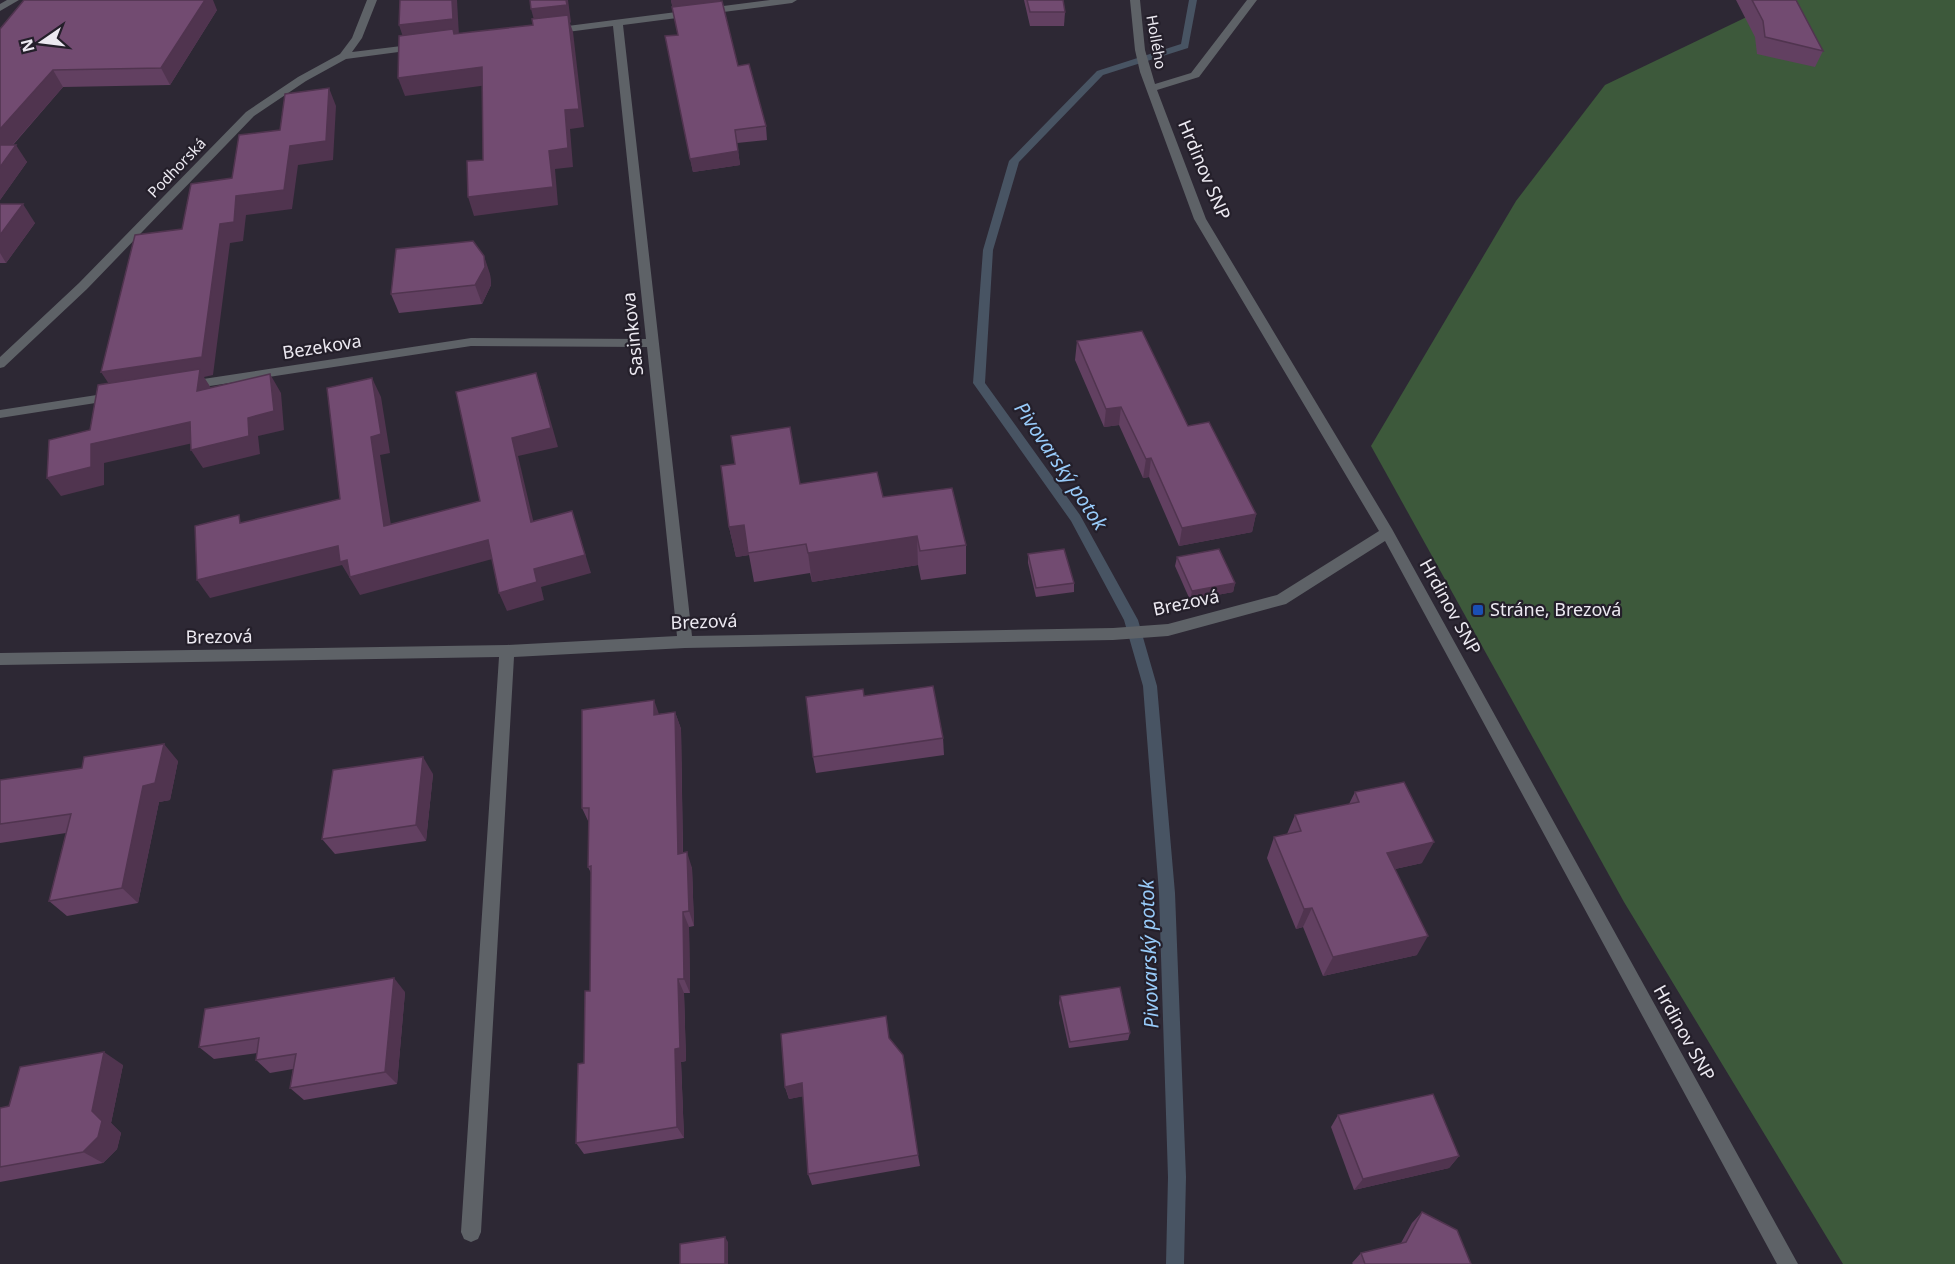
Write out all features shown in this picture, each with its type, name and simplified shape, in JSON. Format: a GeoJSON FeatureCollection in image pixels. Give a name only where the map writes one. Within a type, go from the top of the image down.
{"type":"FeatureCollection","features":[{"type":"Feature","properties":{"kind":"street"},"geometry":{"type":"LineString","coordinates":[[0,8],[14,0]]}},
{"type":"Feature","properties":{"kind":"street","name":"Podhorská"},"geometry":{"type":"LineString","coordinates":[[0,364],[83,286],[250,114],[302,79],[344,56],[357,38],[372,0]]}},
{"type":"Feature","properties":{"kind":"street"},"geometry":{"type":"LineString","coordinates":[[538,33],[792,0]]}},
{"type":"Feature","properties":{"kind":"street","name":"Hollého"},"geometry":{"type":"LineString","coordinates":[[1135,0],[1140,50],[1151,89]]}},
{"type":"Feature","properties":{"kind":"street"},"geometry":{"type":"LineString","coordinates":[[1151,89],[1195,75],[1252,0]]}},
{"type":"Feature","properties":{"kind":"street","name":"Sasinkova"},"geometry":{"type":"LineString","coordinates":[[618,23],[685,642]]}},
{"type":"Feature","properties":{"kind":"street"},"geometry":{"type":"LineString","coordinates":[[344,56],[424,46]]}},
{"type":"Feature","properties":{"kind":"street","name":"Hrdinov SNP"},"geometry":{"type":"LineString","coordinates":[[1151,89],[1200,219],[1387,533],[1788,1264]]}},
{"type":"Feature","properties":{"kind":"street","name":"Bezekova"},"geometry":{"type":"LineString","coordinates":[[177,387],[471,342],[652,343]]}},
{"type":"Feature","properties":{"kind":"street"},"geometry":{"type":"LineString","coordinates":[[0,414],[130,394]]}},
{"type":"Feature","properties":{"kind":"street","name":"Brezová"},"geometry":{"type":"LineString","coordinates":[[0,659],[507,651],[685,642],[1113,634],[1168,630],[1281,600],[1387,533]]}},
{"type":"Feature","properties":{"kind":"street"},"geometry":{"type":"LineString","coordinates":[[471,1232],[507,651]]}},
{"type":"Feature","properties":{"kind":"green space"},"geometry":{"type":"Polygon","coordinates":[[[1782,0],[1955,0],[1955,1264],[1843,1264],[1624,902],[1371,446],[1516,201],[1605,85],[1782,0]]]}},
{"type":"Feature","properties":{"kind":"building"},"geometry":{"type":"Polygon","coordinates":[[[24,0],[205,0],[161,68],[53,70],[0,129],[0,29],[24,0]]]}},
{"type":"Feature","properties":{"kind":"building"},"geometry":{"type":"Polygon","coordinates":[[[400,0],[452,0],[453,19],[399,25],[400,0]]]}},
{"type":"Feature","properties":{"kind":"building"},"geometry":{"type":"Polygon","coordinates":[[[530,0],[566,0],[567,5],[531,9],[530,0]]]}},
{"type":"Feature","properties":{"kind":"building"},"geometry":{"type":"Polygon","coordinates":[[[1027,0],[1063,0],[1065,12],[1030,12],[1027,0]]]}},
{"type":"Feature","properties":{"kind":"building"},"geometry":{"type":"Polygon","coordinates":[[[1752,0],[1796,0],[1823,51],[1765,37],[1763,21],[1752,0]]]}},
{"type":"Feature","properties":{"kind":"building"},"geometry":{"type":"Polygon","coordinates":[[[722,1],[738,66],[749,64],[766,126],[735,130],[738,151],[690,159],[665,36],[678,35],[672,7],[722,1]]]}},
{"type":"Feature","properties":{"kind":"building"},"geometry":{"type":"Polygon","coordinates":[[[568,15],[579,109],[565,110],[568,148],[549,151],[553,187],[468,197],[467,161],[483,160],[482,67],[398,78],[399,36],[453,29],[454,34],[533,25],[532,19],[568,15]]]}},
{"type":"Feature","properties":{"kind":"building"},"geometry":{"type":"Polygon","coordinates":[[[329,88],[326,141],[290,146],[284,190],[236,196],[234,222],[220,224],[202,357],[101,372],[135,235],[182,229],[191,184],[232,178],[239,135],[280,130],[285,94],[329,88]]]}},
{"type":"Feature","properties":{"kind":"building"},"geometry":{"type":"Polygon","coordinates":[[[0,145],[16,145],[0,167],[0,145]]]}},
{"type":"Feature","properties":{"kind":"building"},"geometry":{"type":"Polygon","coordinates":[[[0,204],[23,204],[0,235],[0,204]]]}},
{"type":"Feature","properties":{"kind":"building"},"geometry":{"type":"Polygon","coordinates":[[[473,241],[484,256],[485,267],[475,285],[391,294],[396,249],[473,241]]]}},
{"type":"Feature","properties":{"kind":"building"},"geometry":{"type":"Polygon","coordinates":[[[1142,331],[1188,426],[1209,422],[1256,514],[1182,528],[1151,458],[1146,459],[1121,407],[1106,409],[1077,341],[1142,331]]]}},
{"type":"Feature","properties":{"kind":"building"},"geometry":{"type":"Polygon","coordinates":[[[200,369],[197,391],[270,374],[274,411],[248,418],[249,436],[191,450],[190,422],[91,444],[91,467],[47,478],[49,440],[90,430],[98,385],[200,369]]]}},
{"type":"Feature","properties":{"kind":"building"},"geometry":{"type":"Polygon","coordinates":[[[536,373],[551,428],[512,438],[531,522],[572,511],[585,555],[534,569],[537,582],[499,593],[488,540],[350,577],[347,560],[340,562],[338,546],[197,580],[195,526],[239,515],[240,523],[340,499],[327,388],[372,378],[381,434],[371,437],[384,526],[480,501],[456,392],[536,373]]]}},
{"type":"Feature","properties":{"kind":"building"},"geometry":{"type":"Polygon","coordinates":[[[790,427],[800,484],[877,472],[883,497],[952,488],[966,545],[920,551],[917,536],[808,553],[806,544],[748,553],[744,525],[729,527],[721,466],[735,464],[731,436],[790,427]]]}},
{"type":"Feature","properties":{"kind":"building"},"geometry":{"type":"Polygon","coordinates":[[[1064,549],[1074,583],[1036,588],[1028,554],[1064,549]]]}},
{"type":"Feature","properties":{"kind":"building"},"geometry":{"type":"Polygon","coordinates":[[[1219,549],[1235,583],[1192,591],[1177,557],[1219,549]]]}},
{"type":"Feature","properties":{"kind":"building"},"geometry":{"type":"Polygon","coordinates":[[[933,686],[943,738],[813,757],[806,697],[863,689],[864,696],[933,686]]]}},
{"type":"Feature","properties":{"kind":"building"},"geometry":{"type":"Polygon","coordinates":[[[654,700],[654,715],[675,712],[678,854],[687,852],[689,911],[683,912],[684,979],[678,979],[680,1048],[675,1049],[677,1127],[576,1143],[578,1064],[584,1063],[585,991],[590,991],[591,866],[588,867],[589,808],[582,808],[582,710],[654,700]]]}},
{"type":"Feature","properties":{"kind":"building"},"geometry":{"type":"Polygon","coordinates":[[[164,744],[155,783],[143,786],[122,888],[49,901],[71,814],[0,824],[0,780],[82,768],[84,757],[164,744]]]}},
{"type":"Feature","properties":{"kind":"building"},"geometry":{"type":"Polygon","coordinates":[[[423,757],[416,825],[322,839],[333,770],[423,757]]]}},
{"type":"Feature","properties":{"kind":"building"},"geometry":{"type":"Polygon","coordinates":[[[1404,782],[1434,842],[1387,853],[1428,936],[1333,957],[1312,908],[1304,909],[1274,837],[1301,831],[1295,815],[1359,802],[1355,792],[1404,782]]]}},
{"type":"Feature","properties":{"kind":"building"},"geometry":{"type":"Polygon","coordinates":[[[394,978],[385,1072],[290,1088],[296,1054],[256,1060],[259,1038],[199,1047],[205,1009],[394,978]]]}},
{"type":"Feature","properties":{"kind":"building"},"geometry":{"type":"Polygon","coordinates":[[[1120,987],[1130,1033],[1070,1042],[1060,996],[1120,987]]]}},
{"type":"Feature","properties":{"kind":"building"},"geometry":{"type":"Polygon","coordinates":[[[886,1016],[889,1038],[903,1055],[918,1155],[808,1174],[802,1083],[785,1087],[781,1034],[886,1016]]]}},
{"type":"Feature","properties":{"kind":"building"},"geometry":{"type":"Polygon","coordinates":[[[104,1052],[92,1111],[102,1121],[98,1137],[83,1152],[0,1167],[0,1108],[9,1106],[20,1067],[104,1052]]]}},
{"type":"Feature","properties":{"kind":"building"},"geometry":{"type":"Polygon","coordinates":[[[1433,1094],[1459,1156],[1363,1179],[1338,1115],[1433,1094]]]}},
{"type":"Feature","properties":{"kind":"building"},"geometry":{"type":"Polygon","coordinates":[[[1422,1212],[1457,1230],[1471,1264],[1365,1264],[1361,1253],[1406,1242],[1422,1212]]]}},
{"type":"Feature","properties":{"kind":"building"},"geometry":{"type":"Polygon","coordinates":[[[725,1237],[725,1264],[680,1264],[680,1244],[725,1237]]]}},
{"type":"Feature","properties":{"kind":"waterway","name":"Pivovarský potok"},"geometry":{"type":"LineString","coordinates":[[1175,1264],[1177,1177],[1167,893],[1150,686],[1131,620],[1076,518],[979,383],[988,250],[1014,161],[1100,73],[1185,46],[1193,0]]}},
{"type":"Feature","properties":{"kind":"place","name":"Stráne, Brezová"},"geometry":{"type":"Point","coordinates":[1478,610]}}]}
